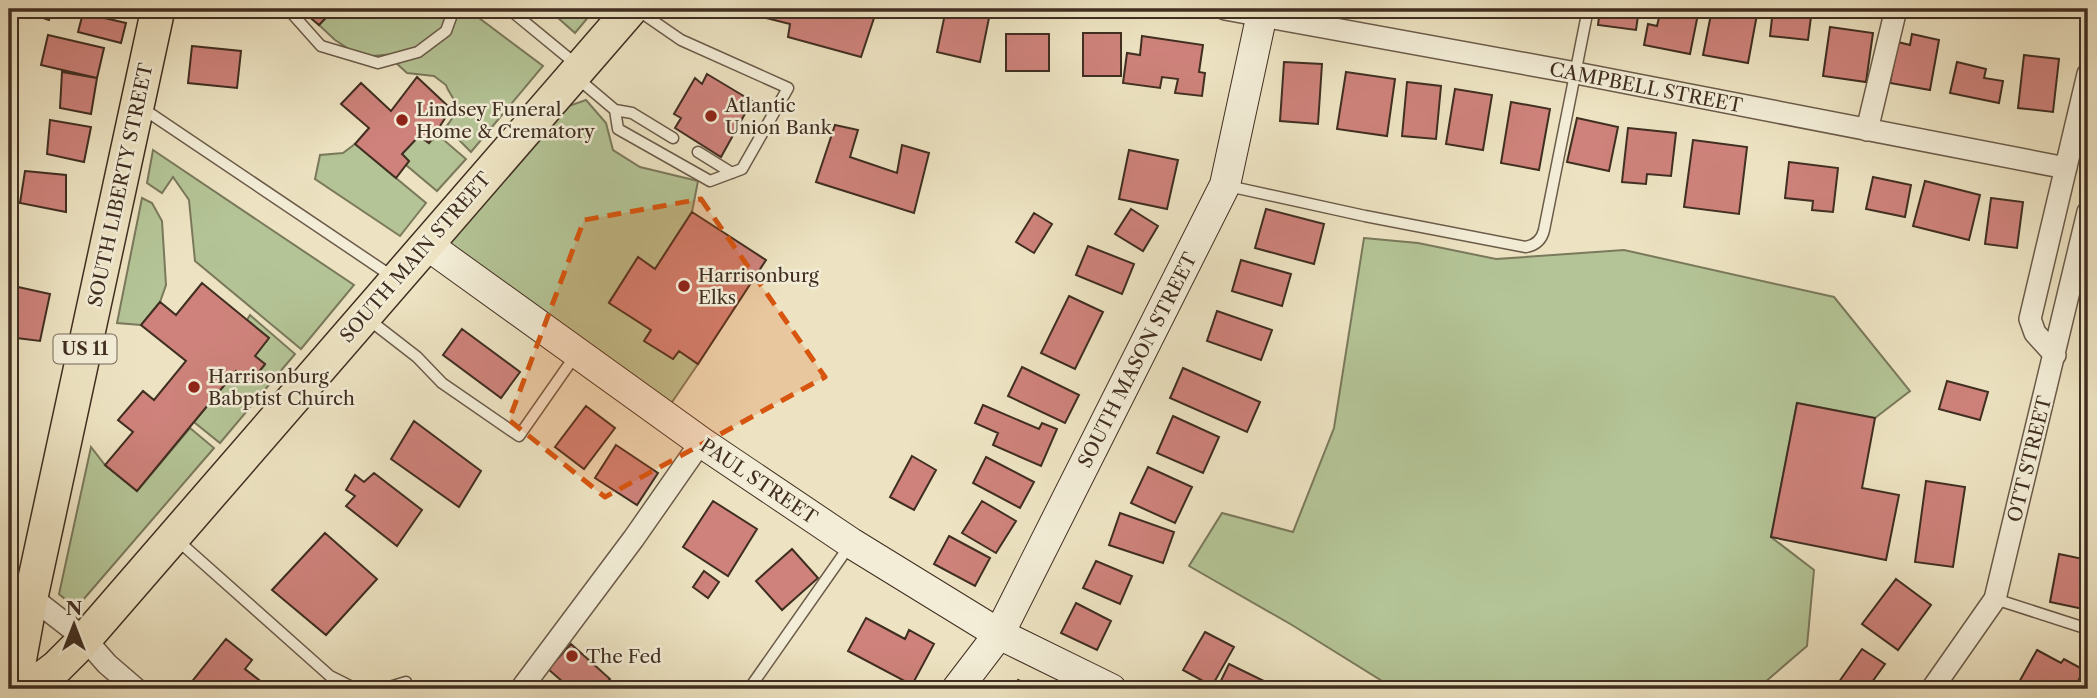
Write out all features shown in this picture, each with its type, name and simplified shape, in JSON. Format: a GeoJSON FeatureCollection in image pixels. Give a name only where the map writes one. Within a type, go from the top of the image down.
{"type":"FeatureCollection","features":[{"type":"Feature","properties":{"kind":"main road","name":"SOUTH LIBERTY STREET"},"geometry":{"type":"LineString","coordinates":[[14,689],[20,591],[138,105],[158,9]]}},
{"type":"Feature","properties":{"kind":"main road","name":"SOUTH MAIN STREET"},"geometry":{"type":"LineString","coordinates":[[28,689],[57,667],[85,639],[631,9]]}},
{"type":"Feature","properties":{"kind":"street","name":"CAMPBELL STREET"},"geometry":{"type":"LineString","coordinates":[[1225,9],[1262,12],[2066,168]]}},
{"type":"Feature","properties":{"kind":"street"},"geometry":{"type":"LineString","coordinates":[[1867,130],[1896,9]]}},
{"type":"Feature","properties":{"kind":"street","name":"SOUTH MASON STREET"},"geometry":{"type":"LineString","coordinates":[[957,689],[999,634],[1225,185],[1262,12]]}},
{"type":"Feature","properties":{"kind":"street"},"geometry":{"type":"LineString","coordinates":[[2054,355],[2035,333],[2030,319],[2088,74]]}},
{"type":"Feature","properties":{"kind":"street","name":"OTT STREET"},"geometry":{"type":"LineString","coordinates":[[1932,689],[1995,599],[2088,212]]}},
{"type":"Feature","properties":{"kind":"street","name":"PAUL STREET"},"geometry":{"type":"LineString","coordinates":[[426,244],[701,442],[851,543],[999,634],[1111,689]]}},
{"type":"Feature","properties":{"kind":"street"},"geometry":{"type":"LineString","coordinates":[[522,689],[701,442]]}},
{"type":"Feature","properties":{"kind":"street"},"geometry":{"type":"LineString","coordinates":[[20,591],[85,639],[107,664],[136,689]]}},
{"type":"Feature","properties":{"kind":"lane"},"geometry":{"type":"LineString","coordinates":[[288,9],[321,46],[378,63],[418,52],[446,31],[454,9]]}},
{"type":"Feature","properties":{"kind":"lane"},"geometry":{"type":"LineString","coordinates":[[509,9],[615,110],[632,113],[673,138]]}},
{"type":"Feature","properties":{"kind":"lane"},"geometry":{"type":"LineString","coordinates":[[615,110],[618,129],[710,181],[742,169],[788,88],[681,40],[636,9]]}},
{"type":"Feature","properties":{"kind":"lane"},"geometry":{"type":"LineString","coordinates":[[1225,185],[1365,216],[1530,246],[1541,238],[1544,230],[1588,9]]}},
{"type":"Feature","properties":{"kind":"lane"},"geometry":{"type":"LineString","coordinates":[[138,105],[396,278]]}},
{"type":"Feature","properties":{"kind":"lane"},"geometry":{"type":"LineString","coordinates":[[698,152],[732,173]]}},
{"type":"Feature","properties":{"kind":"lane"},"geometry":{"type":"LineString","coordinates":[[363,316],[417,357],[442,383],[519,436],[577,353]]}},
{"type":"Feature","properties":{"kind":"lane"},"geometry":{"type":"LineString","coordinates":[[170,540],[185,547],[330,676],[356,689]]}},
{"type":"Feature","properties":{"kind":"lane"},"geometry":{"type":"LineString","coordinates":[[748,689],[851,543]]}},
{"type":"Feature","properties":{"kind":"lane"},"geometry":{"type":"LineString","coordinates":[[1995,599],[2088,629]]}},
{"type":"Feature","properties":{"kind":"lane"},"geometry":{"type":"LineString","coordinates":[[383,689],[406,682]]}},
{"type":"Feature","properties":{"kind":"highlighted area"},"geometry":{"type":"Polygon","coordinates":[[[701,199],[825,377],[605,497],[509,420],[584,220],[701,199]]]}},
{"type":"Feature","properties":{"kind":"green space"},"geometry":{"type":"Polygon","coordinates":[[[334,9],[467,9],[543,66],[471,152],[446,127],[455,112],[455,105],[446,85],[434,76],[407,73],[394,61],[394,54],[361,57],[335,40],[319,25],[334,9]]]}},
{"type":"Feature","properties":{"kind":"green space"},"geometry":{"type":"Polygon","coordinates":[[[548,9],[595,9],[575,33],[548,9]]]}},
{"type":"Feature","properties":{"kind":"green space"},"geometry":{"type":"Polygon","coordinates":[[[586,100],[606,123],[613,150],[640,167],[698,181],[692,212],[655,269],[638,258],[609,302],[651,330],[645,341],[673,359],[679,351],[698,364],[670,405],[445,245],[563,108],[586,100]]]}},
{"type":"Feature","properties":{"kind":"green space"},"geometry":{"type":"Polygon","coordinates":[[[438,135],[466,159],[437,191],[406,165],[409,161],[402,154],[419,136],[429,143],[438,135]]]}},
{"type":"Feature","properties":{"kind":"green space"},"geometry":{"type":"Polygon","coordinates":[[[355,144],[426,203],[400,236],[315,179],[320,155],[343,153],[355,144]]]}},
{"type":"Feature","properties":{"kind":"green space"},"geometry":{"type":"Polygon","coordinates":[[[153,150],[354,285],[301,349],[195,261],[189,200],[173,177],[162,193],[147,183],[153,150]]]}},
{"type":"Feature","properties":{"kind":"green space"},"geometry":{"type":"Polygon","coordinates":[[[142,198],[152,203],[162,221],[166,285],[160,302],[141,325],[117,323],[142,198]]]}},
{"type":"Feature","properties":{"kind":"green space"},"geometry":{"type":"Polygon","coordinates":[[[1364,238],[1418,243],[1496,259],[1624,250],[1834,297],[1910,391],[1875,418],[1797,403],[1771,537],[1814,570],[1807,646],[1757,689],[1395,689],[1292,625],[1189,566],[1222,513],[1293,532],[1334,428],[1364,238]]]}},
{"type":"Feature","properties":{"kind":"green space"},"geometry":{"type":"Polygon","coordinates":[[[250,315],[295,354],[220,443],[194,422],[236,371],[250,383],[265,365],[255,356],[269,338],[247,320],[250,315]]]}},
{"type":"Feature","properties":{"kind":"green space"},"geometry":{"type":"Polygon","coordinates":[[[190,428],[214,448],[76,608],[59,594],[91,447],[105,465],[137,491],[190,428]]]}},
{"type":"Feature","properties":{"kind":"building"},"geometry":{"type":"Polygon","coordinates":[[[16,9],[53,9],[49,20],[16,9]]]}},
{"type":"Feature","properties":{"kind":"building"},"geometry":{"type":"Polygon","coordinates":[[[300,9],[334,9],[319,25],[300,9]]]}},
{"type":"Feature","properties":{"kind":"building"},"geometry":{"type":"Polygon","coordinates":[[[764,9],[877,9],[861,57],[788,37],[790,24],[762,17],[764,9]]]}},
{"type":"Feature","properties":{"kind":"building"},"geometry":{"type":"Polygon","coordinates":[[[946,9],[970,9],[990,13],[980,62],[937,52],[946,9]]]}},
{"type":"Feature","properties":{"kind":"building"},"geometry":{"type":"Polygon","coordinates":[[[1600,9],[1639,9],[1636,30],[1598,25],[1600,9]]]}},
{"type":"Feature","properties":{"kind":"building"},"geometry":{"type":"Polygon","coordinates":[[[1661,9],[1699,9],[1690,54],[1644,45],[1648,24],[1657,26],[1661,9]]]}},
{"type":"Feature","properties":{"kind":"building"},"geometry":{"type":"Polygon","coordinates":[[[1712,9],[1758,9],[1748,63],[1703,55],[1712,9]]]}},
{"type":"Feature","properties":{"kind":"building"},"geometry":{"type":"Polygon","coordinates":[[[1773,9],[1812,9],[1808,40],[1770,36],[1773,9]]]}},
{"type":"Feature","properties":{"kind":"building"},"geometry":{"type":"Polygon","coordinates":[[[83,13],[126,23],[121,43],[78,32],[83,13]]]}},
{"type":"Feature","properties":{"kind":"building"},"geometry":{"type":"Polygon","coordinates":[[[1830,27],[1873,33],[1866,82],[1823,76],[1830,27]]]}},
{"type":"Feature","properties":{"kind":"building"},"geometry":{"type":"Polygon","coordinates":[[[1083,33],[1121,33],[1121,76],[1083,76],[1083,33]]]}},
{"type":"Feature","properties":{"kind":"building"},"geometry":{"type":"Polygon","coordinates":[[[1006,34],[1049,34],[1049,71],[1006,71],[1006,34]]]}},
{"type":"Feature","properties":{"kind":"building"},"geometry":{"type":"Polygon","coordinates":[[[1912,34],[1939,40],[1930,90],[1890,83],[1898,42],[1910,45],[1912,34]]]}},
{"type":"Feature","properties":{"kind":"building"},"geometry":{"type":"Polygon","coordinates":[[[48,35],[104,48],[97,78],[41,65],[48,35]]]}},
{"type":"Feature","properties":{"kind":"building"},"geometry":{"type":"Polygon","coordinates":[[[1142,36],[1203,45],[1199,72],[1205,73],[1202,96],[1175,93],[1178,79],[1162,77],[1160,88],[1123,83],[1127,53],[1140,55],[1142,36]]]}},
{"type":"Feature","properties":{"kind":"building"},"geometry":{"type":"Polygon","coordinates":[[[192,46],[241,51],[237,88],[188,83],[192,46]]]}},
{"type":"Feature","properties":{"kind":"building"},"geometry":{"type":"Polygon","coordinates":[[[2024,55],[2059,59],[2053,112],[2018,108],[2024,55]]]}},
{"type":"Feature","properties":{"kind":"building"},"geometry":{"type":"Polygon","coordinates":[[[1284,62],[1322,64],[1318,124],[1280,121],[1284,62]]]}},
{"type":"Feature","properties":{"kind":"building"},"geometry":{"type":"Polygon","coordinates":[[[1957,62],[1986,69],[1984,78],[2003,81],[1999,103],[1950,93],[1957,62]]]}},
{"type":"Feature","properties":{"kind":"building"},"geometry":{"type":"Polygon","coordinates":[[[62,72],[97,78],[91,114],[60,108],[62,72]]]}},
{"type":"Feature","properties":{"kind":"building"},"geometry":{"type":"Polygon","coordinates":[[[1346,72],[1395,79],[1387,136],[1337,129],[1346,72]]]}},
{"type":"Feature","properties":{"kind":"building","name":"Atlantic Union Bank"},"geometry":{"type":"Polygon","coordinates":[[[707,74],[752,101],[721,157],[675,128],[681,118],[674,114],[695,78],[702,84],[707,74]]]}},
{"type":"Feature","properties":{"kind":"building","name":"Lindsey Funeral Home & Crematory"},"geometry":{"type":"Polygon","coordinates":[[[417,77],[451,109],[429,143],[419,136],[402,154],[409,161],[396,178],[355,144],[369,128],[341,104],[361,83],[391,111],[417,77]]]}},
{"type":"Feature","properties":{"kind":"building"},"geometry":{"type":"Polygon","coordinates":[[[1407,82],[1441,86],[1436,139],[1402,136],[1407,82]]]}},
{"type":"Feature","properties":{"kind":"building"},"geometry":{"type":"Polygon","coordinates":[[[1455,89],[1492,95],[1483,150],[1446,144],[1455,89]]]}},
{"type":"Feature","properties":{"kind":"building"},"geometry":{"type":"Polygon","coordinates":[[[1511,102],[1550,109],[1539,170],[1501,163],[1511,102]]]}},
{"type":"Feature","properties":{"kind":"building"},"geometry":{"type":"Polygon","coordinates":[[[1577,118],[1618,127],[1609,171],[1567,162],[1577,118]]]}},
{"type":"Feature","properties":{"kind":"building"},"geometry":{"type":"Polygon","coordinates":[[[50,120],[91,127],[84,162],[47,154],[50,120]]]}},
{"type":"Feature","properties":{"kind":"building"},"geometry":{"type":"Polygon","coordinates":[[[835,125],[858,130],[850,157],[897,173],[902,145],[929,153],[914,213],[816,182],[835,125]]]}},
{"type":"Feature","properties":{"kind":"building"},"geometry":{"type":"Polygon","coordinates":[[[1628,128],[1676,133],[1671,176],[1647,174],[1646,184],[1622,182],[1628,128]]]}},
{"type":"Feature","properties":{"kind":"building"},"geometry":{"type":"Polygon","coordinates":[[[1693,140],[1747,147],[1739,214],[1684,207],[1693,140]]]}},
{"type":"Feature","properties":{"kind":"building"},"geometry":{"type":"Polygon","coordinates":[[[1129,150],[1178,160],[1167,209],[1119,199],[1129,150]]]}},
{"type":"Feature","properties":{"kind":"building"},"geometry":{"type":"Polygon","coordinates":[[[1789,162],[1838,168],[1833,212],[1812,210],[1813,201],[1785,198],[1789,162]]]}},
{"type":"Feature","properties":{"kind":"building"},"geometry":{"type":"Polygon","coordinates":[[[25,171],[66,175],[66,212],[20,203],[25,171]]]}},
{"type":"Feature","properties":{"kind":"building"},"geometry":{"type":"Polygon","coordinates":[[[1873,177],[1911,185],[1905,217],[1866,209],[1873,177]]]}},
{"type":"Feature","properties":{"kind":"building"},"geometry":{"type":"Polygon","coordinates":[[[1925,181],[1980,195],[1969,240],[1913,226],[1925,181]]]}},
{"type":"Feature","properties":{"kind":"building"},"geometry":{"type":"Polygon","coordinates":[[[1991,198],[2023,202],[2017,248],[1985,244],[1991,198]]]}},
{"type":"Feature","properties":{"kind":"building"},"geometry":{"type":"Polygon","coordinates":[[[1131,209],[1158,226],[1143,251],[1115,234],[1131,209]]]}},
{"type":"Feature","properties":{"kind":"building"},"geometry":{"type":"Polygon","coordinates":[[[1266,209],[1324,224],[1314,264],[1255,248],[1266,209]]]}},
{"type":"Feature","properties":{"kind":"building","name":"Harrisonburg Elks"},"geometry":{"type":"Polygon","coordinates":[[[692,212],[766,260],[698,364],[679,351],[673,359],[644,341],[651,330],[609,303],[638,257],[655,269],[692,212]]]}},
{"type":"Feature","properties":{"kind":"building"},"geometry":{"type":"Polygon","coordinates":[[[1034,213],[1052,224],[1034,253],[1016,242],[1034,213]]]}},
{"type":"Feature","properties":{"kind":"building"},"geometry":{"type":"Polygon","coordinates":[[[1088,246],[1134,264],[1122,294],[1076,275],[1088,246]]]}},
{"type":"Feature","properties":{"kind":"building"},"geometry":{"type":"Polygon","coordinates":[[[1241,260],[1291,274],[1282,306],[1232,291],[1241,260]]]}},
{"type":"Feature","properties":{"kind":"building","name":"Harrisonburg Babptist Church"},"geometry":{"type":"Polygon","coordinates":[[[202,283],[269,338],[255,356],[265,364],[250,383],[236,371],[137,491],[105,465],[133,432],[118,420],[143,391],[154,400],[186,361],[141,325],[160,302],[176,315],[202,283]]]}},
{"type":"Feature","properties":{"kind":"building"},"geometry":{"type":"Polygon","coordinates":[[[9,285],[50,294],[40,341],[9,337],[9,285]]]}},
{"type":"Feature","properties":{"kind":"building"},"geometry":{"type":"Polygon","coordinates":[[[1069,296],[1103,312],[1075,369],[1041,353],[1069,296]]]}},
{"type":"Feature","properties":{"kind":"building"},"geometry":{"type":"Polygon","coordinates":[[[1217,311],[1272,330],[1261,360],[1207,341],[1217,311]]]}},
{"type":"Feature","properties":{"kind":"building"},"geometry":{"type":"Polygon","coordinates":[[[462,329],[520,372],[501,398],[443,355],[462,329]]]}},
{"type":"Feature","properties":{"kind":"building"},"geometry":{"type":"Polygon","coordinates":[[[1022,367],[1079,395],[1065,423],[1008,396],[1022,367]]]}},
{"type":"Feature","properties":{"kind":"building"},"geometry":{"type":"Polygon","coordinates":[[[1183,368],[1260,402],[1247,432],[1170,398],[1183,368]]]}},
{"type":"Feature","properties":{"kind":"building"},"geometry":{"type":"Polygon","coordinates":[[[1947,381],[1988,392],[1980,420],[1939,409],[1947,381]]]}},
{"type":"Feature","properties":{"kind":"building"},"geometry":{"type":"Polygon","coordinates":[[[1797,403],[1875,418],[1862,488],[1899,495],[1886,560],[1771,537],[1797,403]]]}},
{"type":"Feature","properties":{"kind":"building"},"geometry":{"type":"Polygon","coordinates":[[[983,405],[1039,429],[1042,423],[1057,429],[1041,466],[993,445],[998,433],[975,423],[983,405]]]}},
{"type":"Feature","properties":{"kind":"building"},"geometry":{"type":"Polygon","coordinates":[[[586,406],[615,428],[584,469],[555,447],[586,406]]]}},
{"type":"Feature","properties":{"kind":"building"},"geometry":{"type":"Polygon","coordinates":[[[1173,416],[1219,437],[1203,473],[1157,453],[1173,416]]]}},
{"type":"Feature","properties":{"kind":"building"},"geometry":{"type":"Polygon","coordinates":[[[414,421],[481,471],[459,507],[391,459],[414,421]]]}},
{"type":"Feature","properties":{"kind":"building"},"geometry":{"type":"Polygon","coordinates":[[[616,445],[658,473],[637,505],[595,478],[616,445]]]}},
{"type":"Feature","properties":{"kind":"building"},"geometry":{"type":"Polygon","coordinates":[[[912,456],[936,470],[914,510],[890,497],[912,456]]]}},
{"type":"Feature","properties":{"kind":"building"},"geometry":{"type":"Polygon","coordinates":[[[986,457],[1034,482],[1020,508],[973,483],[986,457]]]}},
{"type":"Feature","properties":{"kind":"building"},"geometry":{"type":"Polygon","coordinates":[[[1148,467],[1192,487],[1175,523],[1131,503],[1148,467]]]}},
{"type":"Feature","properties":{"kind":"building"},"geometry":{"type":"Polygon","coordinates":[[[374,473],[422,510],[397,546],[346,506],[355,496],[346,490],[355,475],[364,482],[374,473]]]}},
{"type":"Feature","properties":{"kind":"building"},"geometry":{"type":"Polygon","coordinates":[[[1926,481],[1965,487],[1953,567],[1915,562],[1926,481]]]}},
{"type":"Feature","properties":{"kind":"building"},"geometry":{"type":"Polygon","coordinates":[[[713,501],[757,529],[728,576],[683,547],[713,501]]]}},
{"type":"Feature","properties":{"kind":"building"},"geometry":{"type":"Polygon","coordinates":[[[982,501],[1016,521],[996,553],[962,533],[982,501]]]}},
{"type":"Feature","properties":{"kind":"building"},"geometry":{"type":"Polygon","coordinates":[[[1120,513],[1174,532],[1163,563],[1109,545],[1120,513]]]}},
{"type":"Feature","properties":{"kind":"building"},"geometry":{"type":"Polygon","coordinates":[[[325,533],[377,579],[326,635],[272,590],[325,533]]]}},
{"type":"Feature","properties":{"kind":"building"},"geometry":{"type":"Polygon","coordinates":[[[949,536],[990,558],[975,586],[934,564],[949,536]]]}},
{"type":"Feature","properties":{"kind":"building"},"geometry":{"type":"Polygon","coordinates":[[[792,549],[818,578],[782,610],[756,581],[792,549]]]}},
{"type":"Feature","properties":{"kind":"building"},"geometry":{"type":"Polygon","coordinates":[[[2059,554],[2088,560],[2088,610],[2050,602],[2059,554]]]}},
{"type":"Feature","properties":{"kind":"building"},"geometry":{"type":"Polygon","coordinates":[[[1096,561],[1132,576],[1120,604],[1083,588],[1096,561]]]}},
{"type":"Feature","properties":{"kind":"building"},"geometry":{"type":"Polygon","coordinates":[[[704,571],[719,582],[708,598],[693,587],[704,571]]]}},
{"type":"Feature","properties":{"kind":"building"},"geometry":{"type":"Polygon","coordinates":[[[1896,579],[1931,605],[1898,650],[1862,624],[1896,579]]]}},
{"type":"Feature","properties":{"kind":"building"},"geometry":{"type":"Polygon","coordinates":[[[1076,603],[1111,621],[1097,650],[1061,633],[1076,603]]]}},
{"type":"Feature","properties":{"kind":"building"},"geometry":{"type":"Polygon","coordinates":[[[866,618],[905,639],[909,630],[934,644],[912,685],[848,651],[866,618]]]}},
{"type":"Feature","properties":{"kind":"building"},"geometry":{"type":"Polygon","coordinates":[[[1205,632],[1234,647],[1212,686],[1183,670],[1205,632]]]}},
{"type":"Feature","properties":{"kind":"building"},"geometry":{"type":"Polygon","coordinates":[[[226,639],[252,660],[245,669],[259,680],[252,689],[186,689],[226,639]]]}},
{"type":"Feature","properties":{"kind":"building","name":"The Fed"},"geometry":{"type":"Polygon","coordinates":[[[571,644],[610,679],[601,689],[571,689],[548,669],[571,644]]]}},
{"type":"Feature","properties":{"kind":"building"},"geometry":{"type":"Polygon","coordinates":[[[1862,649],[1885,664],[1867,689],[1834,689],[1862,649]]]}},
{"type":"Feature","properties":{"kind":"building"},"geometry":{"type":"Polygon","coordinates":[[[2037,650],[2061,663],[2064,659],[2084,670],[2079,679],[2088,683],[2088,689],[2028,689],[2018,684],[2037,650]]]}},
{"type":"Feature","properties":{"kind":"building"},"geometry":{"type":"Polygon","coordinates":[[[1229,664],[1268,683],[1265,689],[1218,687],[1229,664]]]}},
{"type":"Feature","properties":{"kind":"building"},"geometry":{"type":"Polygon","coordinates":[[[1018,680],[1037,689],[1014,689],[1018,680]]]}},
{"type":"Feature","properties":{"kind":"place","name":"Atlantic Union Bank"},"geometry":{"type":"Point","coordinates":[711,116]}},
{"type":"Feature","properties":{"kind":"place","name":"Lindsey Funeral Home & Crematory"},"geometry":{"type":"Point","coordinates":[402,120]}},
{"type":"Feature","properties":{"kind":"place","name":"Harrisonburg Elks"},"geometry":{"type":"Point","coordinates":[684,286]}},
{"type":"Feature","properties":{"kind":"place","name":"Harrisonburg Babptist Church"},"geometry":{"type":"Point","coordinates":[194,387]}},
{"type":"Feature","properties":{"kind":"place","name":"The Fed"},"geometry":{"type":"Point","coordinates":[572,656]}}]}
